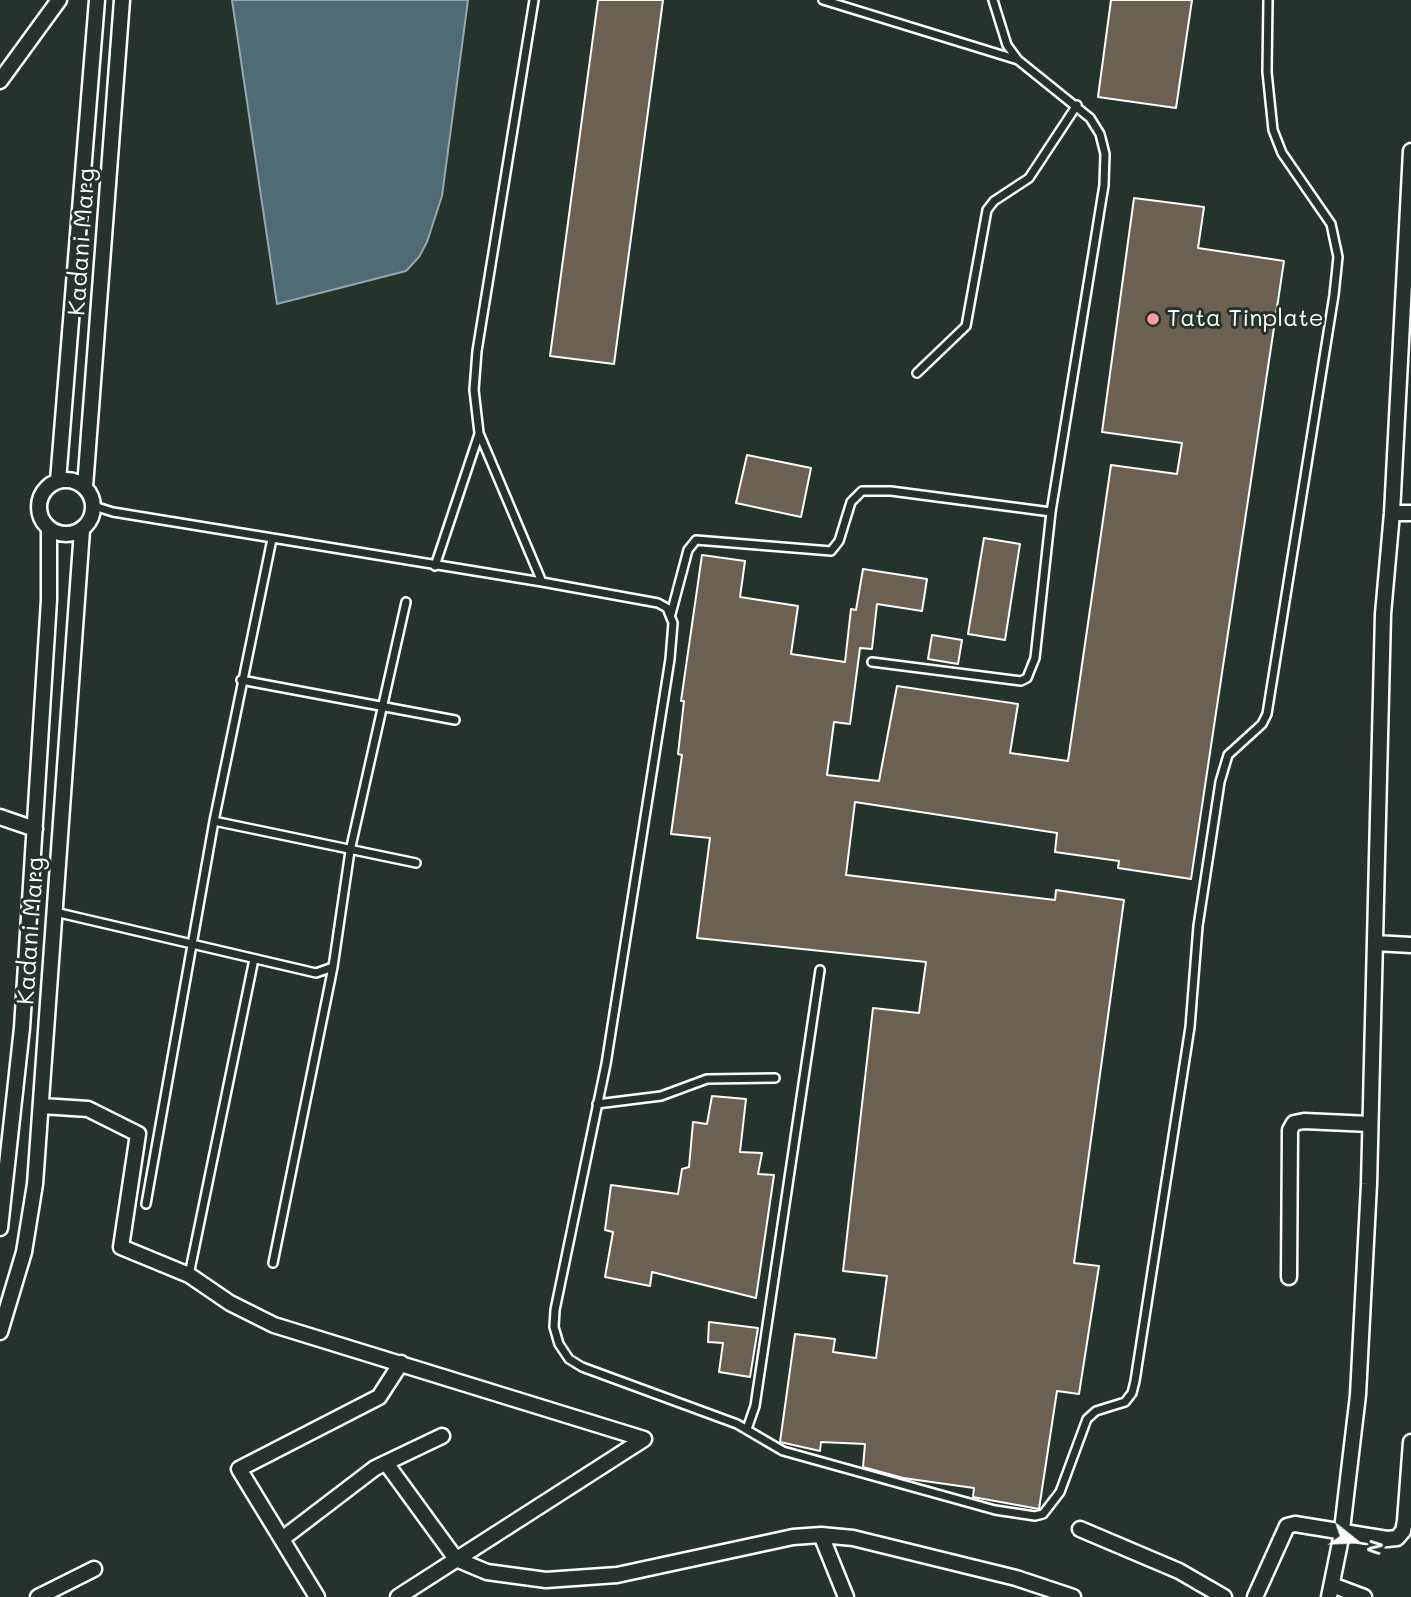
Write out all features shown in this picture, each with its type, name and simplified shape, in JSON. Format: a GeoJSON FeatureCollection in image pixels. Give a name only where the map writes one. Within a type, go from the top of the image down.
{"type":"FeatureCollection","features":[{"type":"Feature","properties":{"kind":"street"},"geometry":{"type":"LineString","coordinates":[[0,81],[59,0]]}},
{"type":"Feature","properties":{"kind":"street","name":"Kadani Marg"},"geometry":{"type":"LineString","coordinates":[[58,481],[97,0]]}},
{"type":"Feature","properties":{"kind":"street","name":"Kadani Marg"},"geometry":{"type":"LineString","coordinates":[[85,487],[122,0]]}},
{"type":"Feature","properties":{"kind":"street"},"geometry":{"type":"LineString","coordinates":[[1364,1597],[1330,1591],[1342,1531],[1358,1395],[1370,1124],[1383,614],[1392,513],[1411,151]]}},
{"type":"Feature","properties":{"kind":"street"},"geometry":{"type":"LineString","coordinates":[[72,480],[85,487],[94,506],[89,523],[82,530],[65,535],[49,529],[43,523],[39,507],[44,491],[58,481],[72,480]]}},
{"type":"Feature","properties":{"kind":"street"},"geometry":{"type":"LineString","coordinates":[[1392,513],[1411,513]]}},
{"type":"Feature","properties":{"kind":"street","name":"Kadani Marg"},"geometry":{"type":"LineString","coordinates":[[0,1228],[20,1041],[35,829],[49,600],[49,529]]}},
{"type":"Feature","properties":{"kind":"street","name":"Kadani Marg"},"geometry":{"type":"LineString","coordinates":[[0,1332],[23,1252],[35,1184],[82,530]]}},
{"type":"Feature","properties":{"kind":"street"},"geometry":{"type":"LineString","coordinates":[[0,817],[35,829]]}},
{"type":"Feature","properties":{"kind":"street"},"geometry":{"type":"LineString","coordinates":[[1375,943],[1411,945]]}},
{"type":"Feature","properties":{"kind":"street"},"geometry":{"type":"LineString","coordinates":[[42,1106],[88,1109],[138,1134],[121,1247],[189,1275],[230,1303],[274,1325],[644,1439],[397,1597]]}},
{"type":"Feature","properties":{"kind":"street"},"geometry":{"type":"LineString","coordinates":[[1289,1277],[1290,1130],[1294,1124],[1304,1121],[1370,1124]]}},
{"type":"Feature","properties":{"kind":"street"},"geometry":{"type":"LineString","coordinates":[[317,1597],[239,1469],[379,1397],[401,1363]]}},
{"type":"Feature","properties":{"kind":"street"},"geometry":{"type":"LineString","coordinates":[[282,1539],[386,1463],[442,1436]]}},
{"type":"Feature","properties":{"kind":"street"},"geometry":{"type":"LineString","coordinates":[[1255,1597],[1287,1526],[1295,1524],[1387,1539],[1396,1538],[1403,1531],[1411,1442]]}},
{"type":"Feature","properties":{"kind":"street"},"geometry":{"type":"LineString","coordinates":[[386,1463],[456,1559],[487,1572],[546,1580],[617,1575],[793,1537],[821,1535],[853,1538],[1016,1578],[1073,1597]]}},
{"type":"Feature","properties":{"kind":"street"},"geometry":{"type":"LineString","coordinates":[[1080,1529],[1180,1571],[1224,1597]]}},
{"type":"Feature","properties":{"kind":"street"},"geometry":{"type":"LineString","coordinates":[[821,1535],[846,1597]]}},
{"type":"Feature","properties":{"kind":"street"},"geometry":{"type":"LineString","coordinates":[[38,1597],[94,1569]]}},
{"type":"Feature","properties":{"kind":"lane"},"geometry":{"type":"LineString","coordinates":[[534,0],[477,351],[474,390],[479,433],[542,582]]}},
{"type":"Feature","properties":{"kind":"lane"},"geometry":{"type":"LineString","coordinates":[[823,0],[1018,60]]}},
{"type":"Feature","properties":{"kind":"lane"},"geometry":{"type":"LineString","coordinates":[[872,662],[1021,681],[1027,678],[1035,658],[1051,512],[1104,185],[1105,155],[1100,134],[1077,105],[1018,60],[1000,32],[993,0]]}},
{"type":"Feature","properties":{"kind":"lane"},"geometry":{"type":"LineString","coordinates":[[1051,512],[891,491],[862,491],[851,502],[839,541],[831,551],[696,540],[688,550],[671,614],[668,672],[597,1104],[555,1310],[554,1327],[559,1344],[569,1359],[582,1367],[747,1429],[783,1451],[940,1497],[1035,1516],[1049,1509],[1055,1501],[1087,1419],[1096,1412],[1125,1402],[1132,1393],[1190,1027],[1198,926],[1220,782],[1228,755],[1262,724],[1267,714],[1336,282],[1338,257],[1331,223],[1282,153],[1273,130],[1267,72],[1268,0]]}},
{"type":"Feature","properties":{"kind":"lane"},"geometry":{"type":"LineString","coordinates":[[917,373],[966,326],[987,210],[994,201],[1029,178],[1077,105]]}},
{"type":"Feature","properties":{"kind":"lane"},"geometry":{"type":"LineString","coordinates":[[435,566],[479,433]]}},
{"type":"Feature","properties":{"kind":"lane"},"geometry":{"type":"LineString","coordinates":[[94,506],[113,512],[659,603],[671,614]]}},
{"type":"Feature","properties":{"kind":"lane"},"geometry":{"type":"LineString","coordinates":[[146,1205],[214,821],[272,539]]}},
{"type":"Feature","properties":{"kind":"lane"},"geometry":{"type":"LineString","coordinates":[[273,1263],[332,967],[350,850],[406,602]]}},
{"type":"Feature","properties":{"kind":"lane"},"geometry":{"type":"LineString","coordinates":[[241,680],[382,704],[455,720]]}},
{"type":"Feature","properties":{"kind":"lane"},"geometry":{"type":"LineString","coordinates":[[214,821],[416,863]]}},
{"type":"Feature","properties":{"kind":"lane"},"geometry":{"type":"LineString","coordinates":[[55,912],[316,973],[332,967]]}},
{"type":"Feature","properties":{"kind":"lane"},"geometry":{"type":"LineString","coordinates":[[189,1275],[254,959]]}},
{"type":"Feature","properties":{"kind":"lane"},"geometry":{"type":"LineString","coordinates":[[747,1429],[755,1406],[820,970]]}},
{"type":"Feature","properties":{"kind":"lane"},"geometry":{"type":"LineString","coordinates":[[597,1104],[661,1096],[707,1079],[775,1078]]}},
{"type":"Feature","properties":{"kind":"water"},"geometry":{"type":"Polygon","coordinates":[[[232,0],[468,0],[442,196],[427,242],[419,257],[406,271],[277,304],[232,0]]]}},
{"type":"Feature","properties":{"kind":"building"},"geometry":{"type":"Polygon","coordinates":[[[598,0],[663,0],[614,364],[550,356],[598,0]]]}},
{"type":"Feature","properties":{"kind":"building"},"geometry":{"type":"Polygon","coordinates":[[[1111,0],[1192,0],[1176,108],[1098,97],[1111,0]]]}},
{"type":"Feature","properties":{"kind":"building"},"geometry":{"type":"Polygon","coordinates":[[[1134,198],[1204,207],[1198,248],[1284,261],[1191,879],[1118,868],[1119,861],[1055,852],[1057,833],[855,802],[846,875],[1055,900],[1056,890],[1124,900],[1074,1263],[1099,1266],[1079,1394],[1057,1391],[1039,1509],[973,1497],[974,1488],[903,1478],[863,1467],[865,1444],[821,1442],[820,1451],[780,1442],[795,1334],[835,1339],[833,1352],[876,1358],[887,1276],[843,1271],[873,1008],[919,1013],[926,962],[697,938],[710,838],[671,834],[682,755],[678,754],[684,701],[681,701],[702,555],[745,561],[740,597],[798,606],[791,654],[845,662],[851,609],[856,610],[863,569],[927,579],[922,611],[877,604],[872,649],[860,648],[850,724],[834,722],[827,775],[879,781],[897,686],[1018,704],[1010,753],[1068,761],[1111,465],[1177,474],[1182,443],[1102,432],[1134,198]]]}},
{"type":"Feature","properties":{"kind":"building"},"geometry":{"type":"Polygon","coordinates":[[[747,455],[811,468],[801,517],[736,503],[747,455]]]}},
{"type":"Feature","properties":{"kind":"building"},"geometry":{"type":"Polygon","coordinates":[[[984,538],[1020,544],[1005,640],[968,634],[984,538]]]}},
{"type":"Feature","properties":{"kind":"building"},"geometry":{"type":"Polygon","coordinates":[[[932,635],[962,640],[958,664],[928,659],[932,635]]]}},
{"type":"Feature","properties":{"kind":"building"},"geometry":{"type":"Polygon","coordinates":[[[712,1096],[746,1099],[740,1152],[762,1153],[758,1174],[774,1175],[756,1298],[652,1272],[650,1286],[605,1277],[613,1232],[605,1230],[611,1185],[678,1194],[682,1169],[689,1167],[693,1122],[707,1124],[712,1096]]]}},
{"type":"Feature","properties":{"kind":"building"},"geometry":{"type":"Polygon","coordinates":[[[709,1322],[758,1328],[750,1377],[719,1372],[723,1343],[708,1342],[709,1322]]]}},
{"type":"Feature","properties":{"kind":"place","name":"Tata Tinplate"},"geometry":{"type":"Point","coordinates":[1153,319]}}]}
